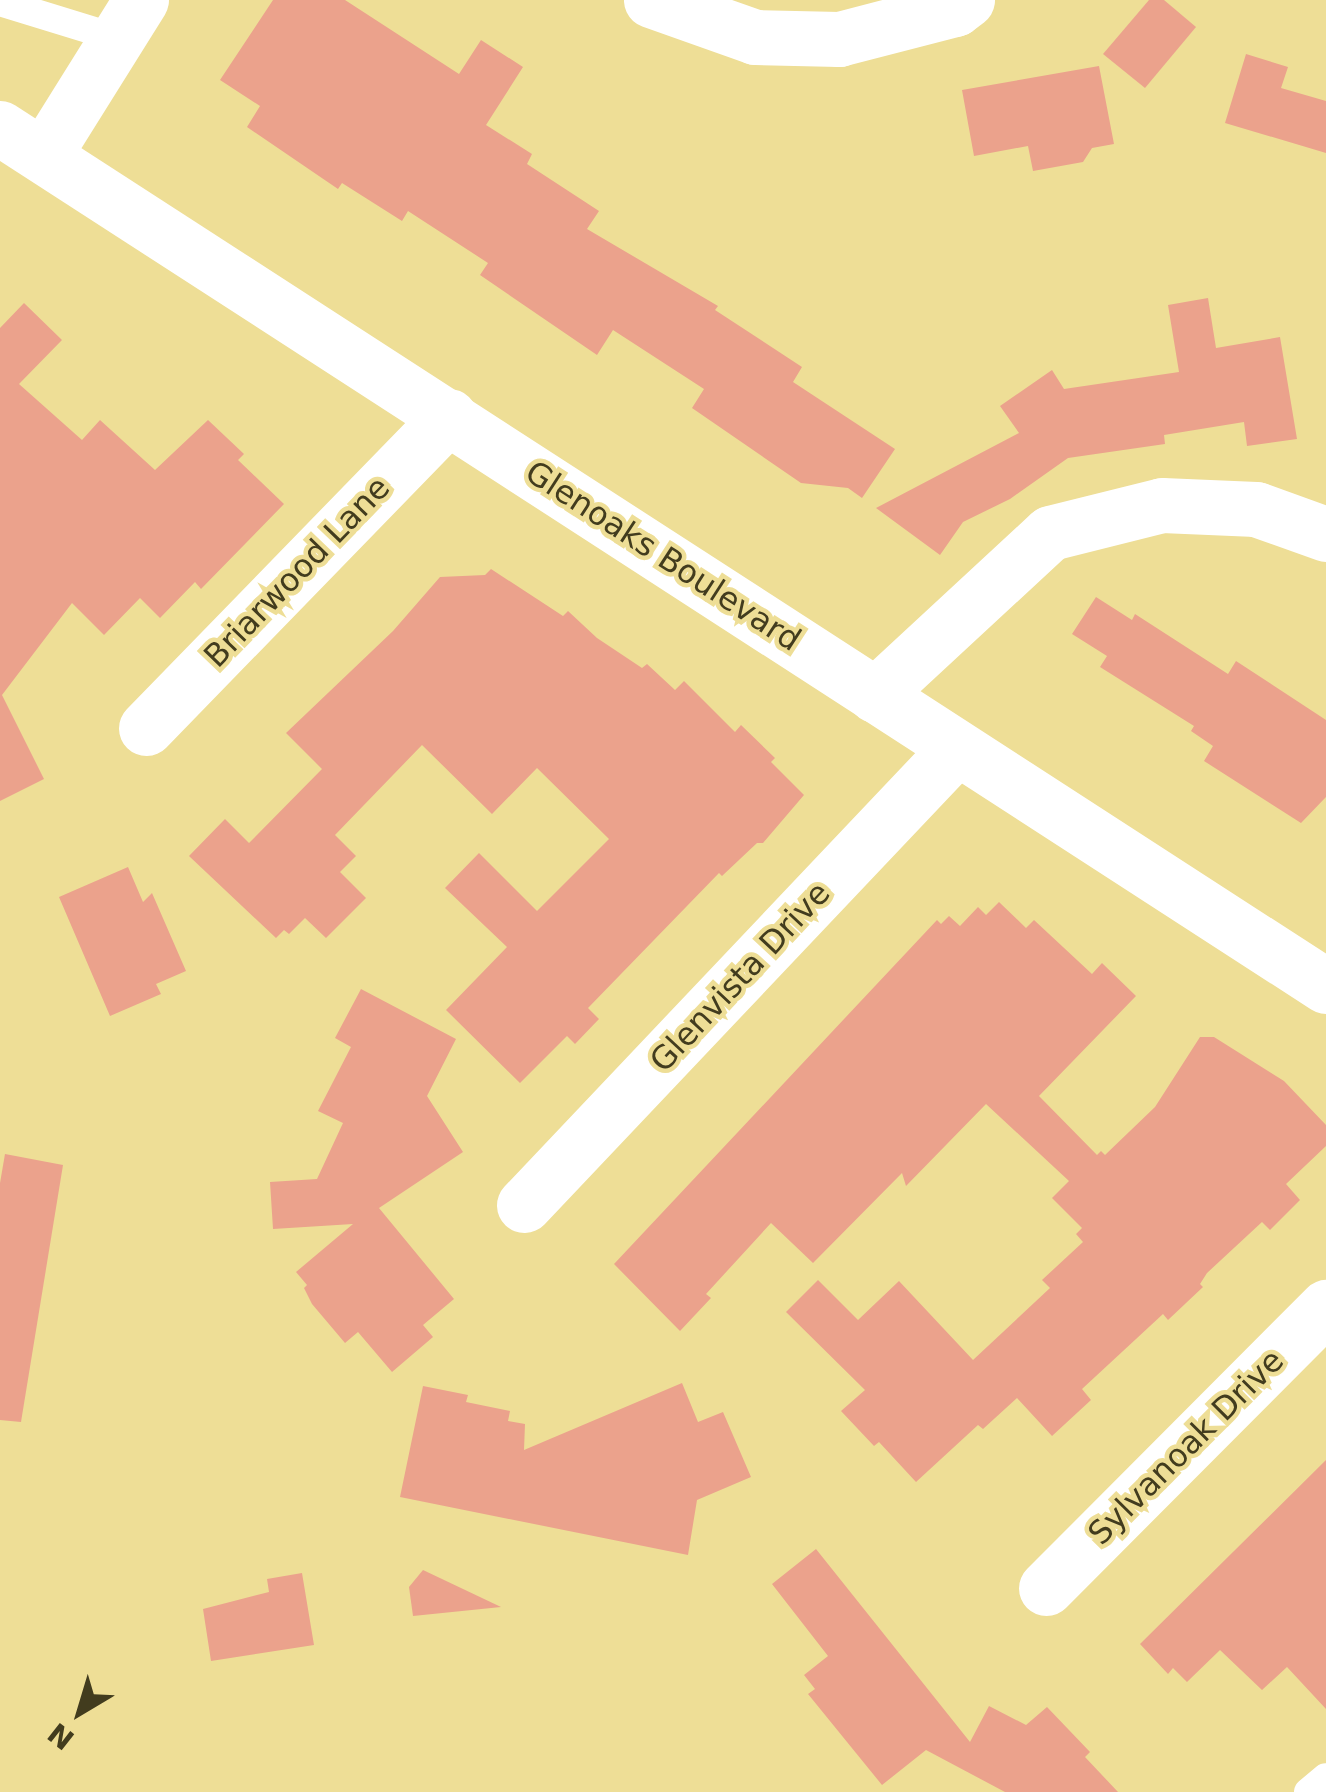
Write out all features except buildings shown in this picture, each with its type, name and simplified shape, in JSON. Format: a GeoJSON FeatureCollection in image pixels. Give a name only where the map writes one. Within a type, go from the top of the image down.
{"type":"FeatureCollection","features":[{"type":"Feature","properties":{"kind":"street"},"geometry":{"type":"LineString","coordinates":[[651,0],[755,37],[840,39],[955,9],[967,0]]}},
{"type":"Feature","properties":{"kind":"street"},"geometry":{"type":"LineString","coordinates":[[22,142],[129,19]]}},
{"type":"Feature","properties":{"kind":"street","name":"Glenoaks Boulevard"},"geometry":{"type":"LineString","coordinates":[[22,142],[449,416],[955,750],[1326,986]]}},
{"type":"Feature","properties":{"kind":"street","name":"Briarwood Lane"},"geometry":{"type":"LineString","coordinates":[[146,728],[449,416]]}},
{"type":"Feature","properties":{"kind":"street"},"geometry":{"type":"LineString","coordinates":[[875,695],[1050,533],[1162,505],[1256,509],[1326,534]]}},
{"type":"Feature","properties":{"kind":"street","name":"Glenvista Drive"},"geometry":{"type":"LineString","coordinates":[[524,1205],[955,750]]}},
{"type":"Feature","properties":{"kind":"street","name":"Sylvanoak Drive"},"geometry":{"type":"LineString","coordinates":[[1046,1588],[1326,1307]]}},
{"type":"Feature","properties":{"kind":"lane"},"geometry":{"type":"LineString","coordinates":[[0,2],[129,19]]}},
{"type":"Feature","properties":{"kind":"lane"},"geometry":{"type":"LineString","coordinates":[[1308,1792],[1326,1777]]}}]}
